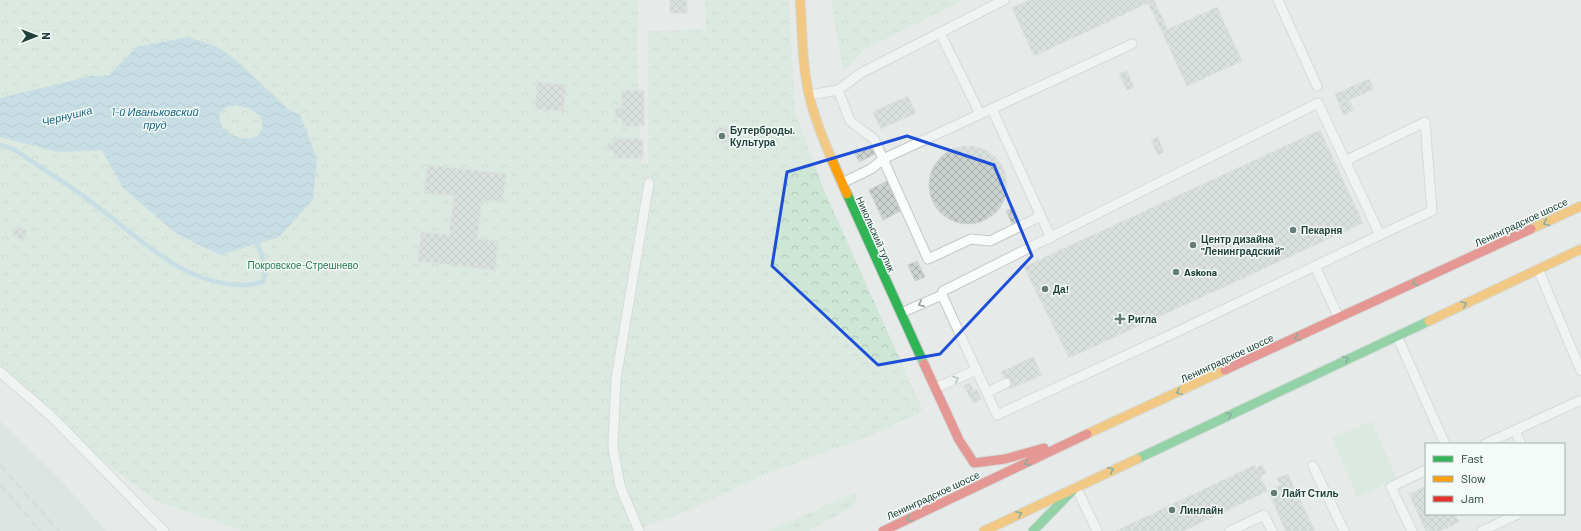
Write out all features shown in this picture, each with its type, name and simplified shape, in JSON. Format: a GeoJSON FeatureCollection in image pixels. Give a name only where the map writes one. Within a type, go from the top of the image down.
{"type":"FeatureCollection","features":[{"type":"Feature","properties":{"kind":"main road","name":"Никольский тупик"},"geometry":{"type":"LineString","coordinates":[[800,0],[806,80],[815,114],[830,159],[959,440],[974,463],[1005,459],[1074,440]]}},
{"type":"Feature","properties":{"kind":"main road","name":"Ленинградское шоссе"},"geometry":{"type":"LineString","coordinates":[[883,531],[1074,440],[1581,206]]}},
{"type":"Feature","properties":{"kind":"main road"},"geometry":{"type":"LineString","coordinates":[[984,531],[1581,250]]}},
{"type":"Feature","properties":{"kind":"main road"},"geometry":{"type":"LineString","coordinates":[[1033,531],[1076,487]]}},
{"type":"Feature","properties":{"kind":"lane"},"geometry":{"type":"LineString","coordinates":[[810,95],[838,90],[861,73],[1004,0]]}},
{"type":"Feature","properties":{"kind":"lane"},"geometry":{"type":"LineString","coordinates":[[1278,0],[1317,86]]}},
{"type":"Feature","properties":{"kind":"lane"},"geometry":{"type":"LineString","coordinates":[[940,33],[980,114]]}},
{"type":"Feature","properties":{"kind":"lane"},"geometry":{"type":"LineString","coordinates":[[842,183],[871,169],[883,159],[1132,44]]}},
{"type":"Feature","properties":{"kind":"lane"},"geometry":{"type":"LineString","coordinates":[[838,90],[850,121],[874,139],[928,259],[971,239],[990,241],[1041,216]]}},
{"type":"Feature","properties":{"kind":"lane"},"geometry":{"type":"LineString","coordinates":[[900,314],[1318,103],[1380,235]]}},
{"type":"Feature","properties":{"kind":"lane"},"geometry":{"type":"LineString","coordinates":[[992,109],[1051,238]]}},
{"type":"Feature","properties":{"kind":"lane"},"geometry":{"type":"LineString","coordinates":[[942,294],[988,392],[997,415],[1184,329],[1432,211],[1425,122],[1345,161]]}},
{"type":"Feature","properties":{"kind":"lane"},"geometry":{"type":"LineString","coordinates":[[639,531],[620,486],[613,447],[616,379],[649,183]]}},
{"type":"Feature","properties":{"kind":"lane"},"geometry":{"type":"LineString","coordinates":[[1315,266],[1339,319]]}},
{"type":"Feature","properties":{"kind":"lane"},"geometry":{"type":"LineString","coordinates":[[1538,269],[1581,371]]}},
{"type":"Feature","properties":{"kind":"lane"},"geometry":{"type":"LineString","coordinates":[[1397,336],[1445,443]]}},
{"type":"Feature","properties":{"kind":"lane"},"geometry":{"type":"LineString","coordinates":[[935,388],[977,370]]}},
{"type":"Feature","properties":{"kind":"lane"},"geometry":{"type":"LineString","coordinates":[[0,372],[52,416],[164,531]]}},
{"type":"Feature","properties":{"kind":"lane"},"geometry":{"type":"LineString","coordinates":[[988,392],[1006,383]]}},
{"type":"Feature","properties":{"kind":"lane"},"geometry":{"type":"LineString","coordinates":[[1487,443],[1581,400]]}},
{"type":"Feature","properties":{"kind":"lane"},"geometry":{"type":"LineString","coordinates":[[1515,431],[1521,443]]}},
{"type":"Feature","properties":{"kind":"lane"},"geometry":{"type":"LineString","coordinates":[[1312,466],[1344,531]]}},
{"type":"Feature","properties":{"kind":"lane"},"geometry":{"type":"LineString","coordinates":[[1412,531],[1391,487],[1425,470]]}},
{"type":"Feature","properties":{"kind":"lane"},"geometry":{"type":"LineString","coordinates":[[1076,487],[1096,531]]}},
{"type":"Feature","properties":{"kind":"lane"},"geometry":{"type":"LineString","coordinates":[[1230,531],[1264,515],[1272,531]]}},
{"type":"Feature","properties":{"kind":"lane"},"geometry":{"type":"LineString","coordinates":[[1482,531],[1516,515]]}},
{"type":"Feature","properties":{"kind":"highlighted area"},"geometry":{"type":"Polygon","coordinates":[[[907,136],[994,165],[1032,256],[940,354],[878,365],[772,266],[787,172],[907,136]]]}},
{"type":"Feature","properties":{"kind":"shaded area"},"geometry":{"type":"Polygon","coordinates":[[[0,421],[60,479],[106,531],[0,531],[0,421]]]}},
{"type":"Feature","properties":{"kind":"green space","name":"Покровское-Стрешнево"},"geometry":{"type":"Polygon","coordinates":[[[0,0],[638,0],[637,49],[641,163],[648,164],[648,31],[706,30],[705,0],[789,0],[795,112],[824,190],[923,411],[868,437],[765,474],[681,514],[630,531],[242,531],[156,501],[100,458],[0,366],[0,0]]]}},
{"type":"Feature","properties":{"kind":"green space"},"geometry":{"type":"Polygon","coordinates":[[[831,0],[965,0],[866,48],[843,71],[831,0]]]}},
{"type":"Feature","properties":{"kind":"green space"},"geometry":{"type":"Polygon","coordinates":[[[1372,421],[1397,479],[1357,497],[1332,438],[1372,421]]]}},
{"type":"Feature","properties":{"kind":"green space"},"geometry":{"type":"Polygon","coordinates":[[[851,494],[855,494],[857,500],[850,509],[808,531],[769,531],[851,494]]]}},
{"type":"Feature","properties":{"kind":"water","name":"1-й Иваньковский пруд"},"geometry":{"type":"Polygon","coordinates":[[[188,37],[218,47],[239,63],[289,110],[300,114],[317,159],[313,200],[279,237],[220,255],[177,234],[123,188],[102,150],[59,152],[0,137],[0,98],[91,76],[108,76],[137,47],[188,37]],[[236,105],[226,107],[219,114],[221,124],[224,129],[233,135],[244,138],[255,137],[259,134],[262,129],[261,116],[248,108],[236,105]]]}},
{"type":"Feature","properties":{"kind":"building"},"geometry":{"type":"Polygon","coordinates":[[[670,0],[687,0],[687,13],[670,13],[670,0]]]}},
{"type":"Feature","properties":{"kind":"building"},"geometry":{"type":"Polygon","coordinates":[[[1029,0],[1154,0],[1168,30],[1162,32],[1148,3],[1034,56],[1012,8],[1029,0]]]}},
{"type":"Feature","properties":{"kind":"building"},"geometry":{"type":"Polygon","coordinates":[[[1217,7],[1242,61],[1187,86],[1162,32],[1217,7]]]}},
{"type":"Feature","properties":{"kind":"building"},"geometry":{"type":"Polygon","coordinates":[[[1127,71],[1134,87],[1127,90],[1119,74],[1127,71]]]}},
{"type":"Feature","properties":{"kind":"building"},"geometry":{"type":"Polygon","coordinates":[[[1369,79],[1374,89],[1339,104],[1335,94],[1369,79]]]}},
{"type":"Feature","properties":{"kind":"building"},"geometry":{"type":"Polygon","coordinates":[[[537,82],[566,85],[563,111],[535,109],[537,82]]]}},
{"type":"Feature","properties":{"kind":"building"},"geometry":{"type":"Polygon","coordinates":[[[622,90],[644,91],[644,126],[622,126],[622,118],[615,118],[615,108],[622,108],[622,90]]]}},
{"type":"Feature","properties":{"kind":"building"},"geometry":{"type":"Polygon","coordinates":[[[908,96],[916,113],[881,129],[873,112],[908,96]]]}},
{"type":"Feature","properties":{"kind":"building"},"geometry":{"type":"Polygon","coordinates":[[[1349,100],[1354,110],[1344,115],[1339,104],[1349,100]]]}},
{"type":"Feature","properties":{"kind":"building"},"geometry":{"type":"Polygon","coordinates":[[[723,127],[730,132],[731,135],[726,142],[723,143],[716,138],[715,135],[720,128],[723,127]]]}},
{"type":"Feature","properties":{"kind":"building","name":"Центр дизайна \"Ленинградский\""},"geometry":{"type":"Polygon","coordinates":[[[1320,130],[1363,223],[1069,358],[1024,267],[1320,130]]]}},
{"type":"Feature","properties":{"kind":"building"},"geometry":{"type":"Polygon","coordinates":[[[1158,137],[1164,152],[1158,155],[1151,140],[1158,137]]]}},
{"type":"Feature","properties":{"kind":"building"},"geometry":{"type":"Polygon","coordinates":[[[614,139],[643,139],[643,158],[614,158],[614,150],[608,150],[608,143],[614,143],[614,139]]]}},
{"type":"Feature","properties":{"kind":"building"},"geometry":{"type":"Polygon","coordinates":[[[968,146],[983,149],[995,158],[1004,170],[1007,185],[1004,200],[995,212],[983,221],[968,224],[953,221],[941,212],[932,200],[929,185],[932,170],[941,158],[953,149],[968,146]]]}},
{"type":"Feature","properties":{"kind":"building"},"geometry":{"type":"Polygon","coordinates":[[[871,147],[875,154],[859,162],[855,154],[871,147]]]}},
{"type":"Feature","properties":{"kind":"building"},"geometry":{"type":"Polygon","coordinates":[[[428,165],[506,174],[503,202],[482,199],[477,239],[498,241],[495,270],[418,261],[421,232],[449,235],[454,196],[424,193],[428,165]]]}},
{"type":"Feature","properties":{"kind":"building"},"geometry":{"type":"Polygon","coordinates":[[[887,181],[901,211],[883,220],[869,190],[887,181]]]}},
{"type":"Feature","properties":{"kind":"building"},"geometry":{"type":"Polygon","coordinates":[[[1014,207],[1020,221],[1012,224],[1006,211],[1014,207]]]}},
{"type":"Feature","properties":{"kind":"building"},"geometry":{"type":"Polygon","coordinates":[[[17,226],[28,231],[23,241],[12,236],[17,226]]]}},
{"type":"Feature","properties":{"kind":"building"},"geometry":{"type":"Polygon","coordinates":[[[917,261],[925,277],[915,281],[908,265],[917,261]]]}},
{"type":"Feature","properties":{"kind":"building"},"geometry":{"type":"Polygon","coordinates":[[[1033,357],[1042,375],[1009,389],[1001,372],[1033,357]]]}},
{"type":"Feature","properties":{"kind":"building"},"geometry":{"type":"Polygon","coordinates":[[[970,383],[974,392],[977,390],[981,399],[973,403],[964,386],[970,383]]]}},
{"type":"Feature","properties":{"kind":"building"},"geometry":{"type":"Polygon","coordinates":[[[1255,465],[1256,468],[1262,465],[1266,473],[1260,476],[1267,491],[1253,498],[1183,531],[1116,531],[1255,465]]]}},
{"type":"Feature","properties":{"kind":"building"},"geometry":{"type":"Polygon","coordinates":[[[1288,474],[1315,531],[1286,531],[1268,491],[1281,485],[1277,478],[1288,474]]]}},
{"type":"Feature","properties":{"kind":"building"},"geometry":{"type":"Polygon","coordinates":[[[1425,486],[1425,515],[1456,515],[1459,522],[1440,531],[1426,531],[1409,494],[1425,486]]]}},
{"type":"Feature","properties":{"kind":"waterway"},"geometry":{"type":"LineString","coordinates":[[0,145],[21,154],[71,187],[134,236],[168,260],[205,278],[224,283],[245,285],[263,282],[266,267],[256,240]]}},
{"type":"Feature","properties":{"kind":"railway"},"geometry":{"type":"LineString","coordinates":[[0,465],[59,531]]}},
{"type":"Feature","properties":{"kind":"railway"},"geometry":{"type":"LineString","coordinates":[[0,484],[40,531]]}},
{"type":"Feature","properties":{"kind":"traffic: fast"},"geometry":{"type":"LineString","coordinates":[[847,194],[924,364]]}},
{"type":"Feature","properties":{"kind":"traffic: fast"},"geometry":{"type":"LineString","coordinates":[[1137,459],[1429,321]]}},
{"type":"Feature","properties":{"kind":"traffic: fast"},"geometry":{"type":"LineString","coordinates":[[1033,531],[1073,490]]}},
{"type":"Feature","properties":{"kind":"traffic: slow"},"geometry":{"type":"LineString","coordinates":[[800,0],[806,79],[812,108],[847,194]]}},
{"type":"Feature","properties":{"kind":"traffic: slow"},"geometry":{"type":"LineString","coordinates":[[1531,229],[1581,206]]}},
{"type":"Feature","properties":{"kind":"traffic: slow"},"geometry":{"type":"LineString","coordinates":[[1429,321],[1581,249]]}},
{"type":"Feature","properties":{"kind":"traffic: slow"},"geometry":{"type":"LineString","coordinates":[[1087,434],[1225,370]]}},
{"type":"Feature","properties":{"kind":"traffic: slow"},"geometry":{"type":"LineString","coordinates":[[984,531],[1137,459]]}},
{"type":"Feature","properties":{"kind":"traffic: jam"},"geometry":{"type":"LineString","coordinates":[[1225,370],[1531,229]]}},
{"type":"Feature","properties":{"kind":"traffic: jam"},"geometry":{"type":"LineString","coordinates":[[924,364],[959,440],[974,463],[1005,459],[1044,448]]}},
{"type":"Feature","properties":{"kind":"traffic: jam"},"geometry":{"type":"LineString","coordinates":[[883,531],[1087,434]]}},
{"type":"Feature","properties":{"kind":"place","name":"Бутерброды. Культура"},"geometry":{"type":"Point","coordinates":[722,136]}},
{"type":"Feature","properties":{"kind":"place","name":"Пекарня"},"geometry":{"type":"Point","coordinates":[1293,230]}},
{"type":"Feature","properties":{"kind":"place","name":"Центр дизайна \"Ленинградский\""},"geometry":{"type":"Point","coordinates":[1193,245]}},
{"type":"Feature","properties":{"kind":"place","name":"Askona"},"geometry":{"type":"Point","coordinates":[1176,272]}},
{"type":"Feature","properties":{"kind":"place","name":"Да!"},"geometry":{"type":"Point","coordinates":[1045,289]}},
{"type":"Feature","properties":{"kind":"place","name":"Ригла"},"geometry":{"type":"Point","coordinates":[1120,319]}},
{"type":"Feature","properties":{"kind":"place","name":"Лайт Стиль"},"geometry":{"type":"Point","coordinates":[1274,493]}},
{"type":"Feature","properties":{"kind":"place","name":"Линлайн"},"geometry":{"type":"Point","coordinates":[1172,510]}},
{"type":"Feature","properties":{"kind":"water label","name":"Чернушка"},"geometry":{"type":"Point","coordinates":[67,116]}}]}
